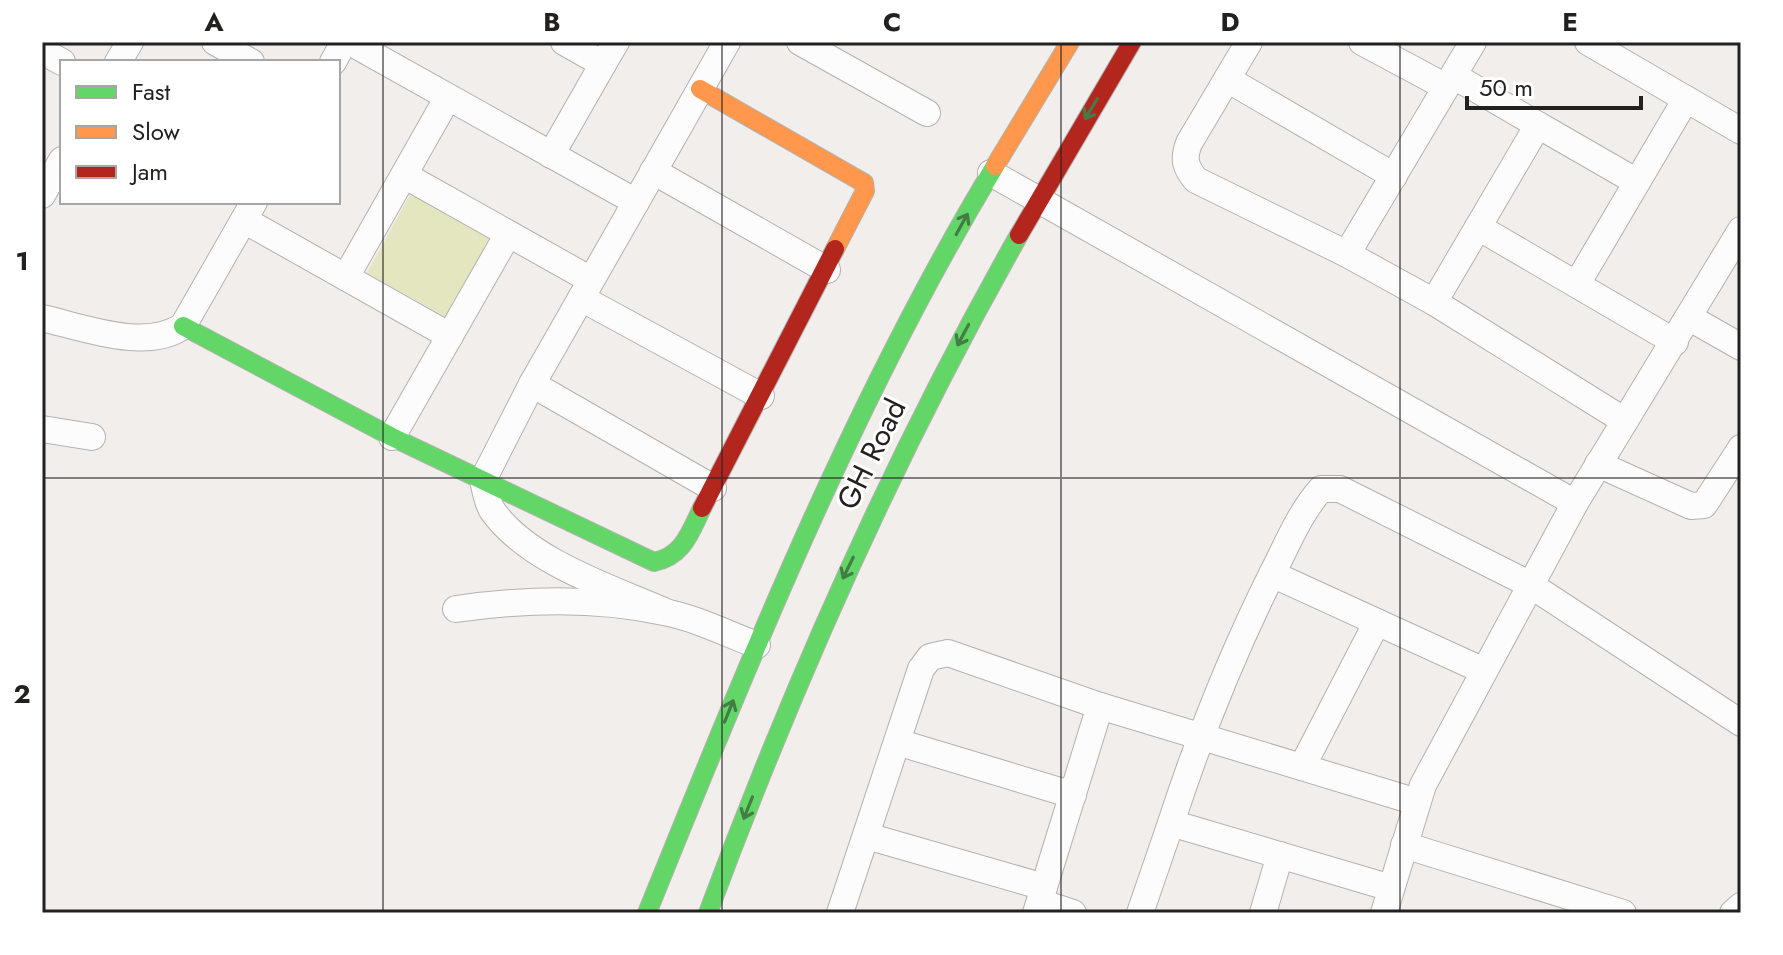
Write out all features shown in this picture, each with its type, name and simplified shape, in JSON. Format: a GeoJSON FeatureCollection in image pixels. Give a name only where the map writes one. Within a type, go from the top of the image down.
{"type":"FeatureCollection","features":[{"type":"Feature","properties":{"kind":"main road","name":"GH Road"},"geometry":{"type":"LineString","coordinates":[[647,913],[757,645],[877,380],[991,173],[1070,42]]}},
{"type":"Feature","properties":{"kind":"main road","name":"GH Road"},"geometry":{"type":"LineString","coordinates":[[708,913],[827,612],[938,381],[1037,197],[1132,42]]}},
{"type":"Feature","properties":{"kind":"main road"},"geometry":{"type":"LineString","coordinates":[[183,326],[392,437],[654,562],[668,559],[682,548],[827,270],[860,204],[864,183],[700,89]]}},
{"type":"Feature","properties":{"kind":"street"},"geometry":{"type":"LineString","coordinates":[[119,60],[130,42]]}},
{"type":"Feature","properties":{"kind":"street"},"geometry":{"type":"LineString","coordinates":[[215,42],[247,60]]}},
{"type":"Feature","properties":{"kind":"street"},"geometry":{"type":"LineString","coordinates":[[334,60],[347,42],[636,202]]}},
{"type":"Feature","properties":{"kind":"street"},"geometry":{"type":"LineString","coordinates":[[551,155],[610,53],[564,42]]}},
{"type":"Feature","properties":{"kind":"street"},"geometry":{"type":"LineString","coordinates":[[727,42],[532,384],[483,480],[491,508],[523,542],[573,571],[666,612],[757,645]]}},
{"type":"Feature","properties":{"kind":"street"},"geometry":{"type":"LineString","coordinates":[[800,42],[927,113]]}},
{"type":"Feature","properties":{"kind":"street"},"geometry":{"type":"LineString","coordinates":[[1249,42],[1189,143],[1185,155],[1186,169],[1196,180],[1347,254],[1434,302],[1625,421]]}},
{"type":"Feature","properties":{"kind":"street"},"geometry":{"type":"LineString","coordinates":[[1362,42],[1538,125],[1637,182]]}},
{"type":"Feature","properties":{"kind":"street"},"geometry":{"type":"LineString","coordinates":[[1347,254],[1473,42]]}},
{"type":"Feature","properties":{"kind":"street"},"geometry":{"type":"LineString","coordinates":[[1588,42],[1741,131]]}},
{"type":"Feature","properties":{"kind":"street"},"geometry":{"type":"LineString","coordinates":[[42,51],[60,61]]}},
{"type":"Feature","properties":{"kind":"street"},"geometry":{"type":"LineString","coordinates":[[1227,79],[1394,176]]}},
{"type":"Feature","properties":{"kind":"street"},"geometry":{"type":"LineString","coordinates":[[346,277],[448,97]]}},
{"type":"Feature","properties":{"kind":"street"},"geometry":{"type":"LineString","coordinates":[[1577,284],[1686,99]]}},
{"type":"Feature","properties":{"kind":"street"},"geometry":{"type":"LineString","coordinates":[[1434,302],[1538,125]]}},
{"type":"Feature","properties":{"kind":"street"},"geometry":{"type":"LineString","coordinates":[[42,195],[60,164]]}},
{"type":"Feature","properties":{"kind":"street"},"geometry":{"type":"LineString","coordinates":[[653,171],[827,270]]}},
{"type":"Feature","properties":{"kind":"street"},"geometry":{"type":"LineString","coordinates":[[991,173],[1575,503]]}},
{"type":"Feature","properties":{"kind":"street"},"geometry":{"type":"LineString","coordinates":[[404,175],[508,234],[586,289],[761,396]]}},
{"type":"Feature","properties":{"kind":"street"},"geometry":{"type":"LineString","coordinates":[[42,318],[122,335],[153,336],[183,326],[249,211],[346,277],[450,336]]}},
{"type":"Feature","properties":{"kind":"street"},"geometry":{"type":"LineString","coordinates":[[1478,227],[1675,342]]}},
{"type":"Feature","properties":{"kind":"street"},"geometry":{"type":"LineString","coordinates":[[392,437],[508,234]]}},
{"type":"Feature","properties":{"kind":"street"},"geometry":{"type":"LineString","coordinates":[[1171,823],[1280,855],[1387,900],[1423,785],[1529,584],[1598,464],[1740,234]]}},
{"type":"Feature","properties":{"kind":"street"},"geometry":{"type":"LineString","coordinates":[[1690,318],[1741,347]]}},
{"type":"Feature","properties":{"kind":"street"},"geometry":{"type":"LineString","coordinates":[[532,384],[713,488]]}},
{"type":"Feature","properties":{"kind":"street"},"geometry":{"type":"LineString","coordinates":[[42,429],[92,437]]}},
{"type":"Feature","properties":{"kind":"street"},"geometry":{"type":"LineString","coordinates":[[1598,464],[1691,506],[1704,505],[1739,454]]}},
{"type":"Feature","properties":{"kind":"street"},"geometry":{"type":"LineString","coordinates":[[1140,913],[1200,736],[1272,574],[1307,505],[1321,489],[1340,489],[1529,584],[1741,723]]}},
{"type":"Feature","properties":{"kind":"street"},"geometry":{"type":"LineString","coordinates":[[1272,574],[1484,671]]}},
{"type":"Feature","properties":{"kind":"street"},"geometry":{"type":"LineString","coordinates":[[456,609],[515,601],[569,601],[666,612]]}},
{"type":"Feature","properties":{"kind":"street"},"geometry":{"type":"LineString","coordinates":[[1302,767],[1377,622]]}},
{"type":"Feature","properties":{"kind":"street"},"geometry":{"type":"LineString","coordinates":[[840,913],[921,669],[930,657],[948,653],[1100,706],[1417,802]]}},
{"type":"Feature","properties":{"kind":"street"},"geometry":{"type":"LineString","coordinates":[[1040,901],[1100,706]]}},
{"type":"Feature","properties":{"kind":"street"},"geometry":{"type":"LineString","coordinates":[[897,742],[1073,795]]}},
{"type":"Feature","properties":{"kind":"street"},"geometry":{"type":"LineString","coordinates":[[867,836],[1073,913]]}},
{"type":"Feature","properties":{"kind":"street"},"geometry":{"type":"LineString","coordinates":[[1404,845],[1623,913]]}},
{"type":"Feature","properties":{"kind":"street"},"geometry":{"type":"LineString","coordinates":[[1263,913],[1280,855]]}},
{"type":"Feature","properties":{"kind":"street"},"geometry":{"type":"LineString","coordinates":[[1733,913],[1741,906]]}},
{"type":"Feature","properties":{"kind":"green space"},"geometry":{"type":"Polygon","coordinates":[[[411,193],[492,237],[446,317],[367,273],[411,193]]]}},
{"type":"Feature","properties":{"kind":"traffic: fast"},"geometry":{"type":"LineString","coordinates":[[647,913],[806,532],[895,346],[995,166]]}},
{"type":"Feature","properties":{"kind":"traffic: fast"},"geometry":{"type":"LineString","coordinates":[[708,913],[776,739],[850,568],[931,400],[1019,235]]}},
{"type":"Feature","properties":{"kind":"traffic: fast"},"geometry":{"type":"LineString","coordinates":[[183,326],[392,437],[654,562],[679,549],[702,508]]}},
{"type":"Feature","properties":{"kind":"traffic: slow"},"geometry":{"type":"LineString","coordinates":[[995,166],[1070,42]]}},
{"type":"Feature","properties":{"kind":"traffic: slow"},"geometry":{"type":"LineString","coordinates":[[700,89],[864,183],[865,191],[835,249]]}},
{"type":"Feature","properties":{"kind":"traffic: jam"},"geometry":{"type":"LineString","coordinates":[[1019,235],[1132,42]]}},
{"type":"Feature","properties":{"kind":"traffic: jam"},"geometry":{"type":"LineString","coordinates":[[702,508],[835,249]]}}]}
